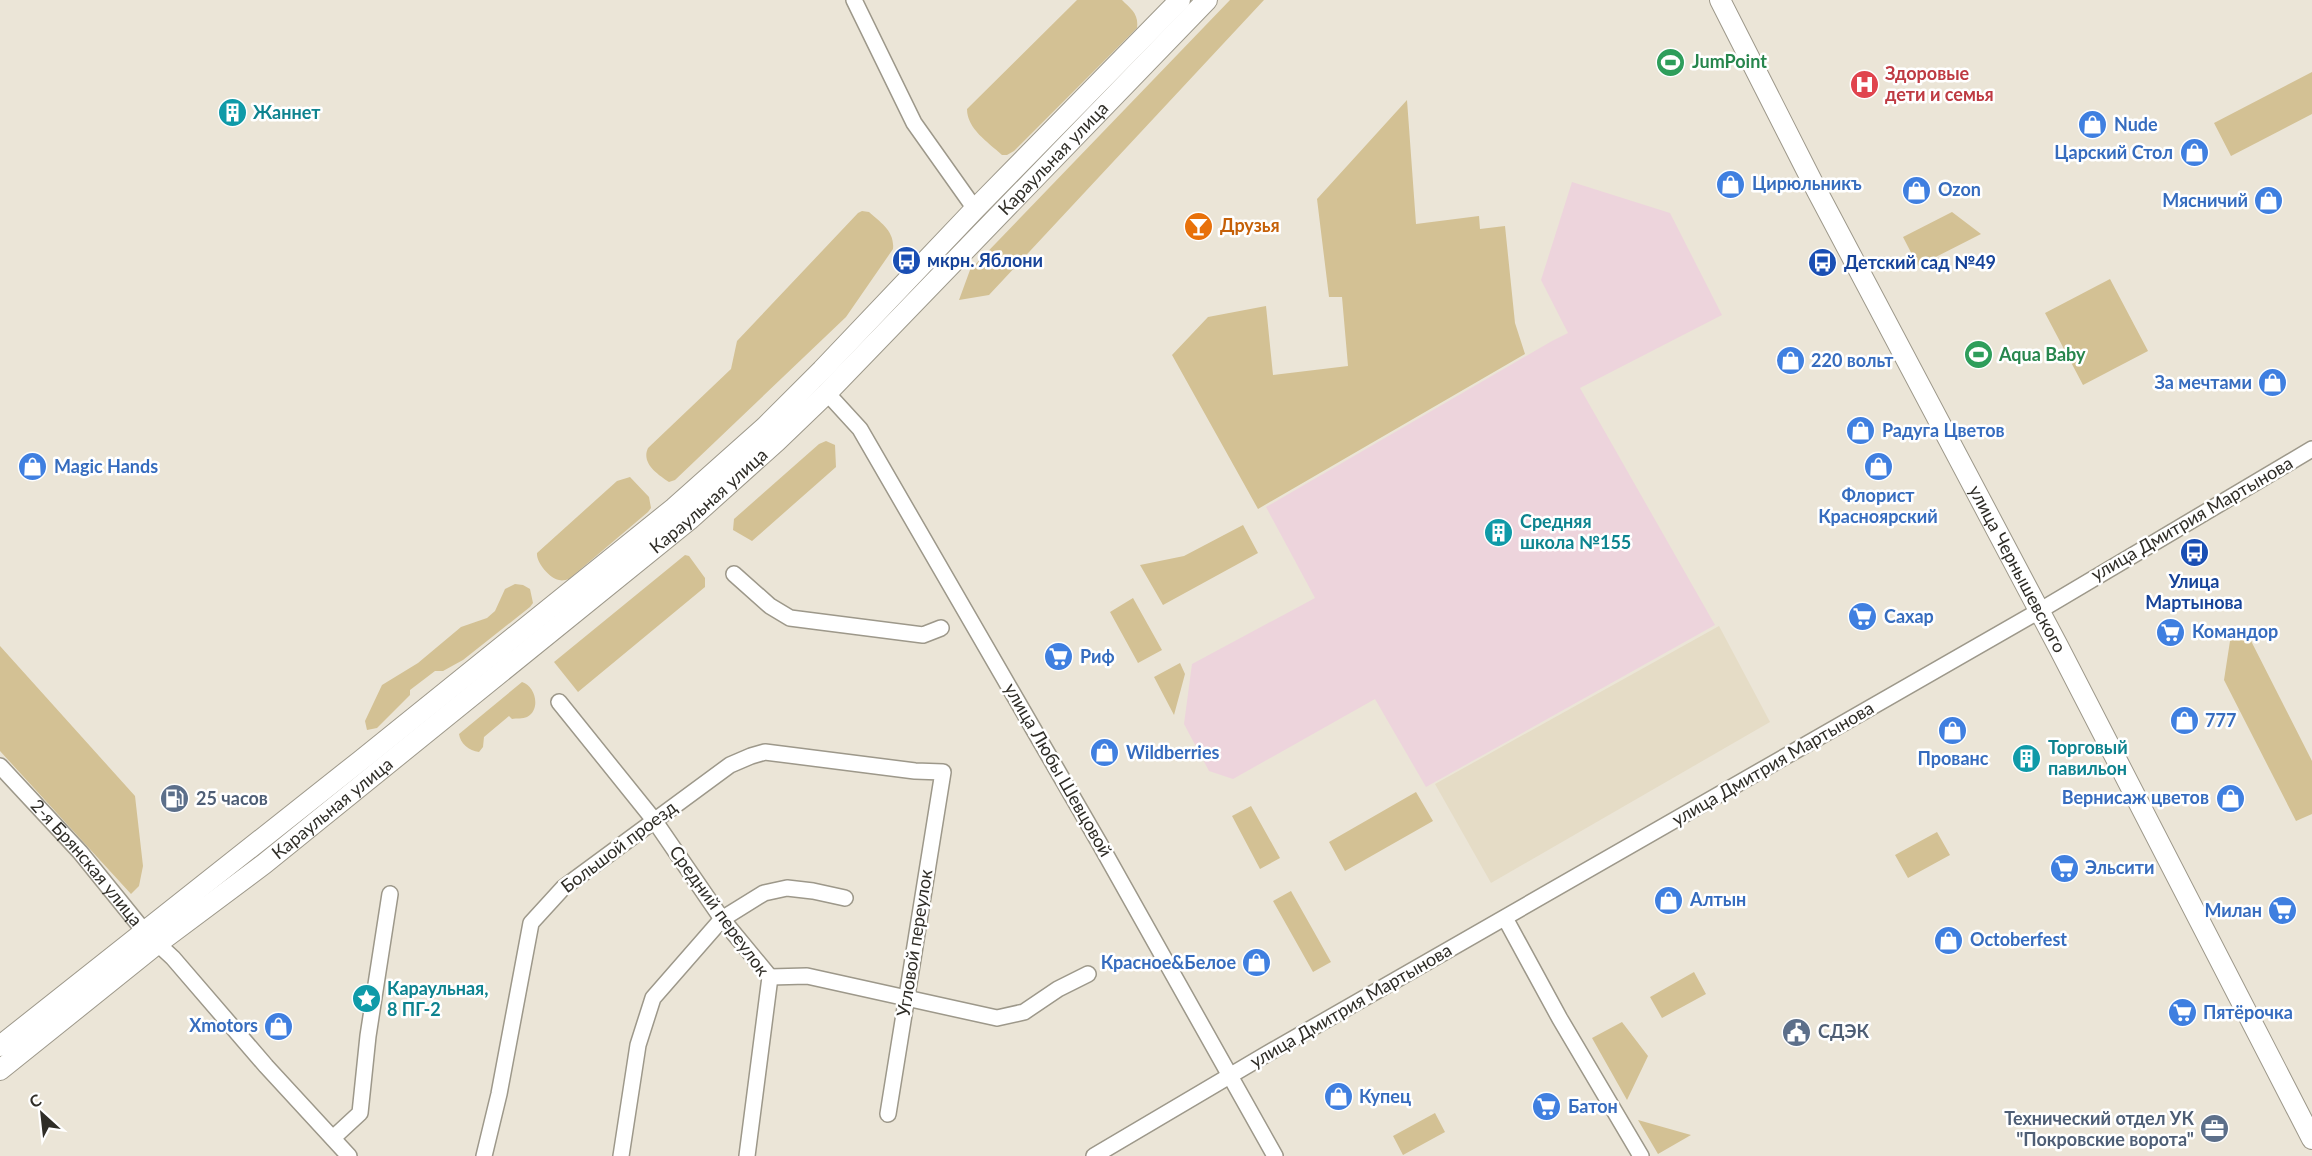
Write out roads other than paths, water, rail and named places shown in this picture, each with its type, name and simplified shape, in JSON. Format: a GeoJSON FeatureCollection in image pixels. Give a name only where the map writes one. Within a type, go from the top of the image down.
{"type":"FeatureCollection","features":[{"type":"Feature","properties":{"kind":"main road","name":"Караульная улица"},"geometry":{"type":"LineString","coordinates":[[151,938],[360,761],[674,508],[773,419],[1180,0]]}},
{"type":"Feature","properties":{"kind":"main road","name":"Караульная улица"},"geometry":{"type":"LineString","coordinates":[[151,938],[264,864],[680,527],[777,441],[827,393],[1207,0]]}},
{"type":"Feature","properties":{"kind":"main road","name":"улица Чернышевского"},"geometry":{"type":"LineString","coordinates":[[1720,0],[1817,191],[2038,611],[2060,648],[2312,1139]]}},
{"type":"Feature","properties":{"kind":"main road","name":"2-я Брянская улица"},"geometry":{"type":"LineString","coordinates":[[0,1046],[151,938]]}},
{"type":"Feature","properties":{"kind":"main road"},"geometry":{"type":"LineString","coordinates":[[0,1070],[151,938]]}},
{"type":"Feature","properties":{"kind":"street"},"geometry":{"type":"LineString","coordinates":[[854,0],[914,123],[975,209]]}},
{"type":"Feature","properties":{"kind":"street","name":"улица Любы Шевцовой"},"geometry":{"type":"LineString","coordinates":[[827,393],[860,429],[1041,741],[1275,1156]]}},
{"type":"Feature","properties":{"kind":"street","name":"улица Дмитрия Мартынова"},"geometry":{"type":"LineString","coordinates":[[1094,1156],[2038,611],[2312,448]]}},
{"type":"Feature","properties":{"kind":"street"},"geometry":{"type":"LineString","coordinates":[[734,574],[770,606],[790,618],[923,635],[941,628]]}},
{"type":"Feature","properties":{"kind":"street","name":"Средний переулок"},"geometry":{"type":"LineString","coordinates":[[559,702],[654,820],[722,919],[770,977],[747,1156]]}},
{"type":"Feature","properties":{"kind":"street","name":"Большой проезд"},"geometry":{"type":"LineString","coordinates":[[484,1156],[499,1094],[531,923],[563,888],[730,765],[765,752],[915,771],[943,772]]}},
{"type":"Feature","properties":{"kind":"street","name":"2-я Брянская улица"},"geometry":{"type":"LineString","coordinates":[[0,766],[80,852],[151,938]]}},
{"type":"Feature","properties":{"kind":"street","name":"Угловой переулок"},"geometry":{"type":"LineString","coordinates":[[888,1114],[943,772]]}},
{"type":"Feature","properties":{"kind":"street"},"geometry":{"type":"LineString","coordinates":[[621,1156],[638,1045],[652,998],[722,919],[764,893],[787,888],[845,898]]}},
{"type":"Feature","properties":{"kind":"street"},"geometry":{"type":"LineString","coordinates":[[333,1138],[360,1113],[368,1036],[390,894]]}},
{"type":"Feature","properties":{"kind":"street"},"geometry":{"type":"LineString","coordinates":[[1505,918],[1560,1019],[1641,1156]]}},
{"type":"Feature","properties":{"kind":"street"},"geometry":{"type":"LineString","coordinates":[[151,938],[173,958],[266,1066],[349,1156]]}},
{"type":"Feature","properties":{"kind":"street"},"geometry":{"type":"LineString","coordinates":[[770,977],[807,976],[997,1018],[1024,1012],[1058,989],[1088,974]]}},
{"type":"Feature","properties":{"kind":"place","name":"JumPoint"},"geometry":{"type":"Point","coordinates":[1671,62]}},
{"type":"Feature","properties":{"kind":"place","name":"Здоровые дети и семья"},"geometry":{"type":"Point","coordinates":[1864,84]}},
{"type":"Feature","properties":{"kind":"place","name":"Жаннет"},"geometry":{"type":"Point","coordinates":[232,113]}},
{"type":"Feature","properties":{"kind":"place","name":"Nude"},"geometry":{"type":"Point","coordinates":[2093,125]}},
{"type":"Feature","properties":{"kind":"place","name":"Царский Стол"},"geometry":{"type":"Point","coordinates":[2194,153]}},
{"type":"Feature","properties":{"kind":"place","name":"Цирюльникъ"},"geometry":{"type":"Point","coordinates":[1731,184]}},
{"type":"Feature","properties":{"kind":"place","name":"Ozon"},"geometry":{"type":"Point","coordinates":[1917,190]}},
{"type":"Feature","properties":{"kind":"place","name":"Мясничий"},"geometry":{"type":"Point","coordinates":[2269,201]}},
{"type":"Feature","properties":{"kind":"place","name":"Друзья"},"geometry":{"type":"Point","coordinates":[1199,226]}},
{"type":"Feature","properties":{"kind":"place","name":"мкрн. Яблони"},"geometry":{"type":"Point","coordinates":[906,261]}},
{"type":"Feature","properties":{"kind":"place","name":"Детский сад №49"},"geometry":{"type":"Point","coordinates":[1823,263]}},
{"type":"Feature","properties":{"kind":"place","name":"Aqua Baby"},"geometry":{"type":"Point","coordinates":[1978,355]}},
{"type":"Feature","properties":{"kind":"place","name":"220 вольт"},"geometry":{"type":"Point","coordinates":[1790,361]}},
{"type":"Feature","properties":{"kind":"place","name":"За мечтами"},"geometry":{"type":"Point","coordinates":[2273,383]}},
{"type":"Feature","properties":{"kind":"place","name":"Радуга Цветов"},"geometry":{"type":"Point","coordinates":[1861,431]}},
{"type":"Feature","properties":{"kind":"place","name":"Magic Hands"},"geometry":{"type":"Point","coordinates":[33,467]}},
{"type":"Feature","properties":{"kind":"place","name":"Флорист Красноярский"},"geometry":{"type":"Point","coordinates":[1878,467]}},
{"type":"Feature","properties":{"kind":"place","name":"Средняя школа №155"},"geometry":{"type":"Point","coordinates":[1499,532]}},
{"type":"Feature","properties":{"kind":"place","name":"Улица Мартынова"},"geometry":{"type":"Point","coordinates":[2194,553]}},
{"type":"Feature","properties":{"kind":"place","name":"Сахар"},"geometry":{"type":"Point","coordinates":[1863,617]}},
{"type":"Feature","properties":{"kind":"place","name":"Командор"},"geometry":{"type":"Point","coordinates":[2171,632]}},
{"type":"Feature","properties":{"kind":"place","name":"Риф"},"geometry":{"type":"Point","coordinates":[1059,657]}},
{"type":"Feature","properties":{"kind":"place","name":"777"},"geometry":{"type":"Point","coordinates":[2184,721]}},
{"type":"Feature","properties":{"kind":"place","name":"Прованс"},"geometry":{"type":"Point","coordinates":[1953,730]}},
{"type":"Feature","properties":{"kind":"place","name":"Wildberries"},"geometry":{"type":"Point","coordinates":[1105,753]}},
{"type":"Feature","properties":{"kind":"place","name":"Торговый павильон"},"geometry":{"type":"Point","coordinates":[2027,758]}},
{"type":"Feature","properties":{"kind":"place","name":"Вернисаж цветов"},"geometry":{"type":"Point","coordinates":[2230,798]}},
{"type":"Feature","properties":{"kind":"place","name":"25 часов"},"geometry":{"type":"Point","coordinates":[175,799]}},
{"type":"Feature","properties":{"kind":"place","name":"Эльсити"},"geometry":{"type":"Point","coordinates":[2064,868]}},
{"type":"Feature","properties":{"kind":"place","name":"Алтын"},"geometry":{"type":"Point","coordinates":[1669,900]}},
{"type":"Feature","properties":{"kind":"place","name":"Милан"},"geometry":{"type":"Point","coordinates":[2283,911]}},
{"type":"Feature","properties":{"kind":"place","name":"Octoberfest"},"geometry":{"type":"Point","coordinates":[1949,940]}},
{"type":"Feature","properties":{"kind":"place","name":"Красное&Белое"},"geometry":{"type":"Point","coordinates":[1257,963]}},
{"type":"Feature","properties":{"kind":"place","name":"Караульная, 8 ПГ-2"},"geometry":{"type":"Point","coordinates":[366,999]}},
{"type":"Feature","properties":{"kind":"place","name":"Пятёрочка"},"geometry":{"type":"Point","coordinates":[2182,1013]}},
{"type":"Feature","properties":{"kind":"place","name":"Xmotors"},"geometry":{"type":"Point","coordinates":[279,1026]}},
{"type":"Feature","properties":{"kind":"place","name":"СДЭК"},"geometry":{"type":"Point","coordinates":[1797,1032]}},
{"type":"Feature","properties":{"kind":"place","name":"Купец"},"geometry":{"type":"Point","coordinates":[1338,1097]}},
{"type":"Feature","properties":{"kind":"place","name":"Батон"},"geometry":{"type":"Point","coordinates":[1547,1107]}},
{"type":"Feature","properties":{"kind":"place","name":"Технический отдел УК \"Покровские ворота\""},"geometry":{"type":"Point","coordinates":[2215,1129]}}]}
